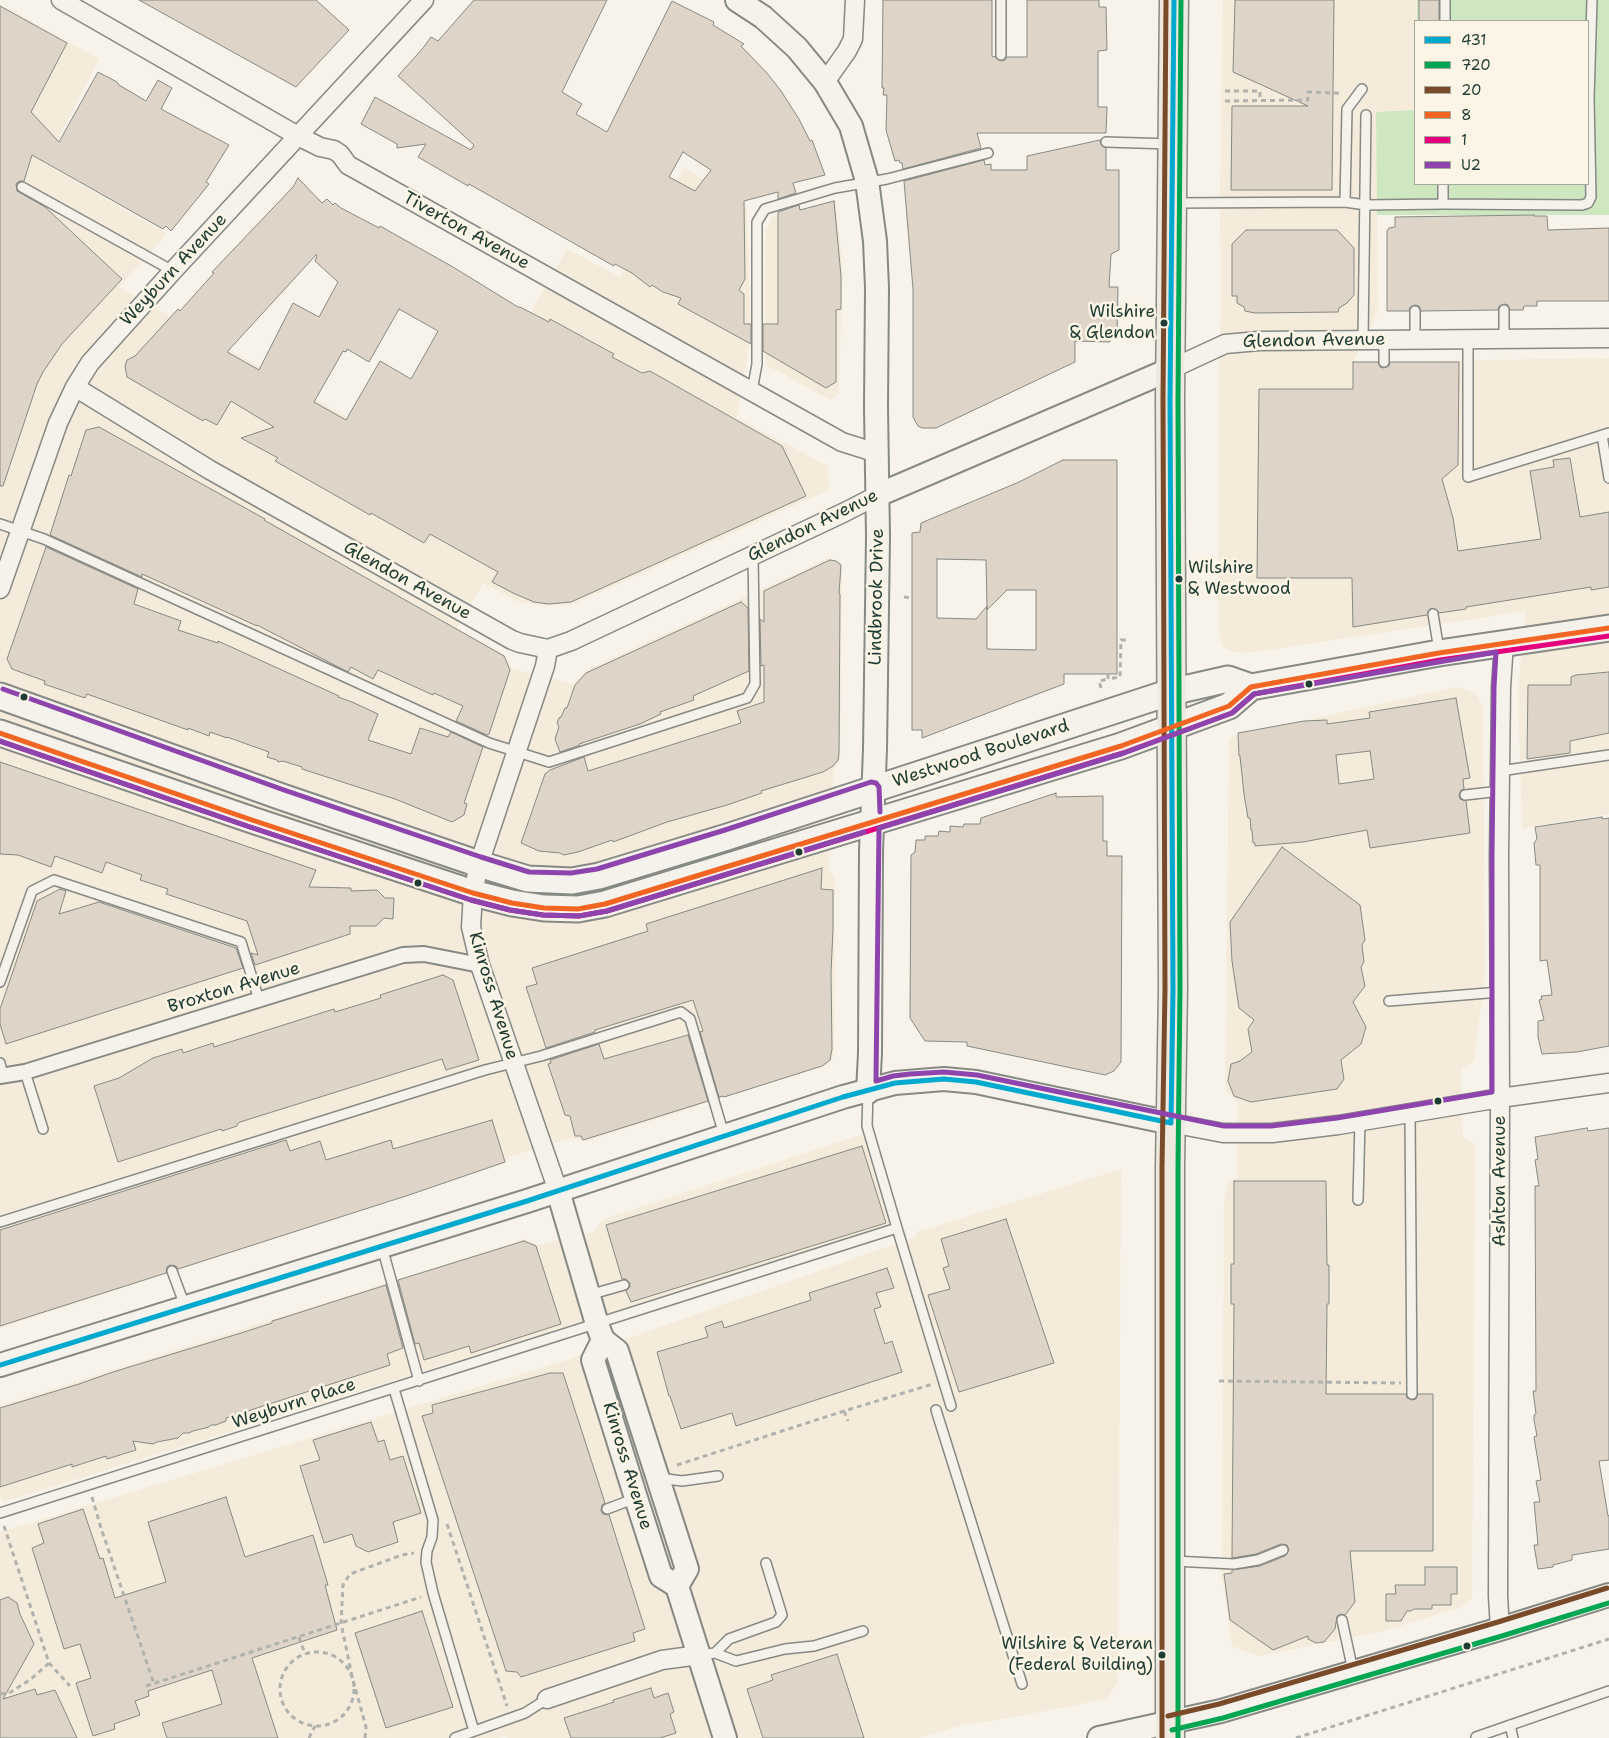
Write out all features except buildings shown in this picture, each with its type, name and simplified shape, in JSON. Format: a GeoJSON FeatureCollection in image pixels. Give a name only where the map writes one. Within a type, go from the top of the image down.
{"type":"FeatureCollection","features":[{"type":"Feature","properties":{"kind":"main road"},"geometry":{"type":"LineString","coordinates":[[1170,1730],[1173,989],[1170,410],[1174,0]]}},
{"type":"Feature","properties":{"kind":"main road","name":"Westwood Boulevard"},"geometry":{"type":"LineString","coordinates":[[0,696],[479,864],[528,879],[572,881],[727,837],[1171,692],[1228,679],[1251,687],[1504,643],[1609,628]]}},
{"type":"Feature","properties":{"kind":"main road","name":"Westwood Boulevard"},"geometry":{"type":"LineString","coordinates":[[0,733],[473,893],[512,903],[544,908],[578,908],[614,901],[1107,750],[1228,706],[1251,687]]}},
{"type":"Feature","properties":{"kind":"street","name":"Tiverton Avenue"},"geometry":{"type":"LineString","coordinates":[[61,0],[298,136],[320,147],[334,150],[340,154],[348,166],[842,442],[877,453]]}},
{"type":"Feature","properties":{"kind":"street","name":"Weyburn Avenue"},"geometry":{"type":"LineString","coordinates":[[0,589],[19,530],[58,423],[75,386],[99,352],[424,0]]}},
{"type":"Feature","properties":{"kind":"street","name":"Lindbrook Drive"},"geometry":{"type":"LineString","coordinates":[[737,0],[763,17],[797,48],[825,82],[851,126],[867,181],[875,241],[878,495],[868,1092]]}},
{"type":"Feature","properties":{"kind":"street"},"geometry":{"type":"LineString","coordinates":[[825,82],[847,51],[853,39],[855,0]]}},
{"type":"Feature","properties":{"kind":"street","name":"Glendon Avenue"},"geometry":{"type":"LineString","coordinates":[[75,386],[210,470],[512,640],[548,649],[572,641],[878,495],[1225,344],[1259,341],[1609,338]]}},
{"type":"Feature","properties":{"kind":"street","name":"Ashton Avenue"},"geometry":{"type":"LineString","coordinates":[[1500,1629],[1498,1575],[1500,771],[1501,687],[1504,643]]}},
{"type":"Feature","properties":{"kind":"street","name":"Kinross Avenue"},"geometry":{"type":"LineString","coordinates":[[548,649],[545,666],[479,864],[473,893],[471,927],[480,965],[558,1191],[600,1332],[617,1351],[687,1568],[677,1586],[661,1576],[594,1360],[600,1332]]}},
{"type":"Feature","properties":{"kind":"street","name":"Broxton Avenue"},"geometry":{"type":"LineString","coordinates":[[1,1072],[25,1072],[404,956],[424,954],[480,965]]}},
{"type":"Feature","properties":{"kind":"street"},"geometry":{"type":"LineString","coordinates":[[0,1365],[382,1247],[843,1097],[868,1092],[895,1083],[944,1079],[976,1082],[1223,1133],[1249,1134],[1282,1132],[1360,1121],[1500,1098],[1609,1083]]}},
{"type":"Feature","properties":{"kind":"street"},"geometry":{"type":"LineString","coordinates":[[677,1586],[707,1654],[725,1738]]}},
{"type":"Feature","properties":{"kind":"street"},"geometry":{"type":"LineString","coordinates":[[1099,1738],[1170,1730],[1221,1711],[1609,1595]]}},
{"type":"Feature","properties":{"kind":"street"},"geometry":{"type":"LineString","coordinates":[[547,1699],[662,1660],[707,1654]]}},
{"type":"Feature","properties":{"kind":"lane"},"geometry":{"type":"LineString","coordinates":[[1001,0],[1001,55]]}},
{"type":"Feature","properties":{"kind":"lane"},"geometry":{"type":"LineString","coordinates":[[1445,0],[1445,20]]}},
{"type":"Feature","properties":{"kind":"lane"},"geometry":{"type":"LineString","coordinates":[[1173,203],[1345,202],[1366,205],[1582,205],[1588,203],[1591,198],[1589,98],[1592,0]]}},
{"type":"Feature","properties":{"kind":"lane"},"geometry":{"type":"LineString","coordinates":[[1345,202],[1347,109],[1362,89]]}},
{"type":"Feature","properties":{"kind":"lane"},"geometry":{"type":"LineString","coordinates":[[1363,340],[1366,115]]}},
{"type":"Feature","properties":{"kind":"lane"},"geometry":{"type":"LineString","coordinates":[[1106,142],[1173,144]]}},
{"type":"Feature","properties":{"kind":"lane"},"geometry":{"type":"LineString","coordinates":[[752,391],[757,364],[757,222],[765,209],[835,188],[887,179],[988,153]]}},
{"type":"Feature","properties":{"kind":"lane"},"geometry":{"type":"LineString","coordinates":[[1443,185],[1443,204]]}},
{"type":"Feature","properties":{"kind":"lane"},"geometry":{"type":"LineString","coordinates":[[22,187],[174,271]]}},
{"type":"Feature","properties":{"kind":"lane"},"geometry":{"type":"LineString","coordinates":[[1504,310],[1504,339]]}},
{"type":"Feature","properties":{"kind":"lane"},"geometry":{"type":"LineString","coordinates":[[1414,340],[1415,311]]}},
{"type":"Feature","properties":{"kind":"lane"},"geometry":{"type":"LineString","coordinates":[[1384,340],[1384,362]]}},
{"type":"Feature","properties":{"kind":"lane"},"geometry":{"type":"LineString","coordinates":[[1468,340],[1468,477],[1605,434],[1609,478]]}},
{"type":"Feature","properties":{"kind":"lane"},"geometry":{"type":"LineString","coordinates":[[0,524],[53,543],[489,743],[549,762],[747,698],[755,684],[753,555]]}},
{"type":"Feature","properties":{"kind":"lane"},"geometry":{"type":"LineString","coordinates":[[1433,614],[1440,654]]}},
{"type":"Feature","properties":{"kind":"lane"},"geometry":{"type":"LineString","coordinates":[[1500,771],[1609,754]]}},
{"type":"Feature","properties":{"kind":"lane"},"geometry":{"type":"LineString","coordinates":[[1465,795],[1500,791]]}},
{"type":"Feature","properties":{"kind":"lane"},"geometry":{"type":"LineString","coordinates":[[0,982],[32,891],[54,880],[241,942],[259,1000]]}},
{"type":"Feature","properties":{"kind":"lane"},"geometry":{"type":"LineString","coordinates":[[1389,1001],[1500,992]]}},
{"type":"Feature","properties":{"kind":"lane"},"geometry":{"type":"LineString","coordinates":[[0,1222],[513,1062],[541,1056],[681,1012],[690,1019],[724,1136]]}},
{"type":"Feature","properties":{"kind":"lane"},"geometry":{"type":"LineString","coordinates":[[25,1072],[43,1129]]}},
{"type":"Feature","properties":{"kind":"lane"},"geometry":{"type":"LineString","coordinates":[[868,1092],[868,1126],[951,1406]]}},
{"type":"Feature","properties":{"kind":"lane"},"geometry":{"type":"LineString","coordinates":[[1410,1112],[1412,1394]]}},
{"type":"Feature","properties":{"kind":"lane"},"geometry":{"type":"LineString","coordinates":[[1358,1200],[1360,1121]]}},
{"type":"Feature","properties":{"kind":"lane","name":"Weyburn Place"},"geometry":{"type":"LineString","coordinates":[[0,1513],[419,1381],[600,1332],[897,1228]]}},
{"type":"Feature","properties":{"kind":"lane"},"geometry":{"type":"LineString","coordinates":[[382,1247],[419,1381]]}},
{"type":"Feature","properties":{"kind":"lane"},"geometry":{"type":"LineString","coordinates":[[172,1271],[185,1308]]}},
{"type":"Feature","properties":{"kind":"lane"},"geometry":{"type":"LineString","coordinates":[[589,1295],[624,1285]]}},
{"type":"Feature","properties":{"kind":"lane"},"geometry":{"type":"LineString","coordinates":[[394,1389],[433,1520],[432,1537],[427,1551],[426,1562],[433,1593],[474,1731]]}},
{"type":"Feature","properties":{"kind":"lane"},"geometry":{"type":"LineString","coordinates":[[936,1410],[1022,1684]]}},
{"type":"Feature","properties":{"kind":"lane"},"geometry":{"type":"LineString","coordinates":[[658,1478],[682,1481],[718,1476]]}},
{"type":"Feature","properties":{"kind":"lane"},"geometry":{"type":"LineString","coordinates":[[607,1509],[636,1498]]}},
{"type":"Feature","properties":{"kind":"lane"},"geometry":{"type":"LineString","coordinates":[[1170,1561],[1234,1564],[1258,1560],[1283,1550]]}},
{"type":"Feature","properties":{"kind":"lane"},"geometry":{"type":"LineString","coordinates":[[707,1654],[729,1638],[776,1622],[782,1615],[766,1563]]}},
{"type":"Feature","properties":{"kind":"lane"},"geometry":{"type":"LineString","coordinates":[[1342,1620],[1354,1672]]}},
{"type":"Feature","properties":{"kind":"lane"},"geometry":{"type":"LineString","coordinates":[[707,1654],[736,1661],[785,1649],[814,1646],[863,1630]]}},
{"type":"Feature","properties":{"kind":"lane"},"geometry":{"type":"LineString","coordinates":[[1476,1737],[1609,1691]]}},
{"type":"Feature","properties":{"kind":"lane"},"geometry":{"type":"LineString","coordinates":[[455,1738],[525,1714],[547,1699]]}},
{"type":"Feature","properties":{"kind":"lane"},"geometry":{"type":"LineString","coordinates":[[1510,1725],[1514,1738]]}},
{"type":"Feature","properties":{"kind":"path"},"geometry":{"type":"LineString","coordinates":[[1226,91],[1260,91],[1260,100]]}},
{"type":"Feature","properties":{"kind":"path"},"geometry":{"type":"LineString","coordinates":[[1225,101],[1308,100],[1308,92],[1337,92],[1352,102]]}},
{"type":"Feature","properties":{"kind":"path"},"geometry":{"type":"LineString","coordinates":[[904,597],[912,598]]}},
{"type":"Feature","properties":{"kind":"path"},"geometry":{"type":"LineString","coordinates":[[1101,688],[1099,681],[1120,677],[1121,640],[1126,640]]}},
{"type":"Feature","properties":{"kind":"path"},"geometry":{"type":"LineString","coordinates":[[1108,674],[1108,679]]}},
{"type":"Feature","properties":{"kind":"path"},"geometry":{"type":"LineString","coordinates":[[1219,1381],[1412,1383]]}},
{"type":"Feature","properties":{"kind":"path"},"geometry":{"type":"LineString","coordinates":[[677,1465],[935,1384]]}},
{"type":"Feature","properties":{"kind":"path"},"geometry":{"type":"LineString","coordinates":[[844,1411],[848,1421]]}},
{"type":"Feature","properties":{"kind":"path"},"geometry":{"type":"LineString","coordinates":[[88,1486],[154,1684]]}},
{"type":"Feature","properties":{"kind":"path"},"geometry":{"type":"LineString","coordinates":[[446,1521],[511,1718]]}},
{"type":"Feature","properties":{"kind":"path"},"geometry":{"type":"LineString","coordinates":[[4,1526],[49,1663],[70,1686]]}},
{"type":"Feature","properties":{"kind":"path"},"geometry":{"type":"LineString","coordinates":[[365,1738],[366,1727],[352,1676],[346,1665],[337,1657],[325,1652],[305,1654],[290,1662],[283,1673],[280,1697],[285,1708],[293,1718],[303,1724],[315,1726],[327,1725],[338,1720],[347,1711],[352,1700],[354,1688],[352,1676],[341,1623],[343,1585],[350,1574],[402,1555],[427,1551]]}},
{"type":"Feature","properties":{"kind":"path"},"geometry":{"type":"LineString","coordinates":[[146,1686],[433,1593]]}},
{"type":"Feature","properties":{"kind":"path"},"geometry":{"type":"LineString","coordinates":[[299,1637],[305,1654]]}},
{"type":"Feature","properties":{"kind":"path"},"geometry":{"type":"LineString","coordinates":[[1296,1738],[1609,1639]]}},
{"type":"Feature","properties":{"kind":"path"},"geometry":{"type":"LineString","coordinates":[[0,1694],[11,1692],[32,1679],[49,1663]]}},
{"type":"Feature","properties":{"kind":"path"},"geometry":{"type":"LineString","coordinates":[[309,1738],[315,1726]]}},
{"type":"Feature","properties":{"kind":"shaded area"},"geometry":{"type":"Polygon","coordinates":[[[1223,0],[1417,0],[1417,20],[1414,20],[1414,110],[1376,113],[1378,312],[1353,362],[1609,358],[1609,814],[1522,828],[1518,691],[1526,611],[1248,653],[1235,652],[1223,647],[1218,632],[1218,383],[1221,309],[1220,195],[1223,0]]]}},
{"type":"Feature","properties":{"kind":"shaded area"},"geometry":{"type":"Polygon","coordinates":[[[0,4],[99,59],[45,164],[167,234],[119,287],[439,470],[567,249],[620,277],[684,167],[747,208],[751,333],[737,418],[828,466],[829,490],[573,604],[542,606],[516,601],[483,583],[457,628],[505,655],[513,669],[574,684],[585,671],[829,558],[837,560],[842,564],[840,761],[833,771],[829,870],[835,880],[834,1055],[828,1065],[583,1142],[571,1138],[509,1157],[506,1163],[0,1328],[0,4]]]}},
{"type":"Feature","properties":{"kind":"shaded area"},"geometry":{"type":"Polygon","coordinates":[[[836,200],[843,276],[842,310],[839,393],[830,400],[766,365],[766,230],[773,216],[836,200]]]}},
{"type":"Feature","properties":{"kind":"shaded area"},"geometry":{"type":"Polygon","coordinates":[[[1457,687],[1470,691],[1478,697],[1483,707],[1485,977],[1474,1061],[1461,1069],[1463,1137],[1475,1145],[1472,1596],[1469,1602],[1461,1607],[1384,1631],[1258,1656],[1232,1646],[1222,1576],[1224,1200],[1228,1183],[1237,1177],[1238,1102],[1225,1090],[1229,740],[1233,736],[1457,687]]]}},
{"type":"Feature","properties":{"kind":"shaded area"},"geometry":{"type":"Polygon","coordinates":[[[863,1134],[890,1226],[3,1502],[0,1492],[0,1406],[525,1239],[539,1245],[593,1232],[604,1219],[863,1134]]]}},
{"type":"Feature","properties":{"kind":"shaded area"},"geometry":{"type":"Polygon","coordinates":[[[1121,1169],[1118,1682],[1107,1699],[998,1720],[966,1724],[918,1738],[507,1738],[506,1735],[499,1738],[0,1738],[0,1532],[567,1360],[915,1237],[917,1232],[1121,1169]]]}},
{"type":"Feature","properties":{"kind":"green space"},"geometry":{"type":"Polygon","coordinates":[[[1417,0],[1609,0],[1609,215],[1377,215],[1376,112],[1414,110],[1414,185],[1589,185],[1589,20],[1417,20],[1417,0]]]}},
{"type":"Feature","properties":{"kind":"transit line","name":"20"},"geometry":{"type":"LineString","coordinates":[[1162,1738],[1162,1167],[1165,989],[1163,400],[1166,0]]}},
{"type":"Feature","properties":{"kind":"transit line","name":"431"},"geometry":{"type":"LineString","coordinates":[[1171,1123],[1173,989],[1170,400],[1174,0]]}},
{"type":"Feature","properties":{"kind":"transit line","name":"720"},"geometry":{"type":"LineString","coordinates":[[1178,1738],[1178,1167],[1180,989],[1178,400],[1181,0]]}},
{"type":"Feature","properties":{"kind":"transit line","name":"8"},"geometry":{"type":"LineString","coordinates":[[0,733],[252,820],[473,893],[512,903],[544,908],[578,909],[605,904],[1121,746],[1229,706],[1251,687],[1439,653],[1609,628]]}},
{"type":"Feature","properties":{"kind":"transit line","name":"1"},"geometry":{"type":"LineString","coordinates":[[0,741],[250,827],[471,900],[510,910],[543,915],[579,916],[607,911],[1123,753],[1232,713],[1254,694],[1440,660],[1609,636]]}},
{"type":"Feature","properties":{"kind":"transit line","name":"U2"},"geometry":{"type":"LineString","coordinates":[[1496,652],[1492,855],[1492,1092],[1337,1118],[1271,1126],[1224,1126],[977,1075],[944,1072],[910,1074],[876,1081],[879,828],[1124,753],[1232,713],[1254,694],[1496,652]]}},
{"type":"Feature","properties":{"kind":"transit line","name":"U2"},"geometry":{"type":"LineString","coordinates":[[3,689],[284,790],[529,872],[571,873],[597,869],[725,830],[871,782],[876,783],[879,787],[880,812]]}},
{"type":"Feature","properties":{"kind":"transit line","name":"U2"},"geometry":{"type":"LineString","coordinates":[[0,741],[250,827],[471,900],[510,910],[543,915],[579,916],[607,911],[864,832]]}},
{"type":"Feature","properties":{"kind":"transit line","name":"431"},"geometry":{"type":"LineString","coordinates":[[0,1365],[527,1201],[843,1097],[895,1083],[944,1079],[976,1082],[1171,1123]]}},
{"type":"Feature","properties":{"kind":"transit line","name":"20"},"geometry":{"type":"LineString","coordinates":[[1168,1716],[1219,1704],[1607,1588]]}},
{"type":"Feature","properties":{"kind":"transit line","name":"720"},"geometry":{"type":"LineString","coordinates":[[1172,1730],[1223,1718],[1609,1603]]}},
{"type":"Feature","properties":{"kind":"place","name":"Wilshire & Glendon"},"geometry":{"type":"Point","coordinates":[1164,323]}},
{"type":"Feature","properties":{"kind":"place","name":"Wilshire & Westwood"},"geometry":{"type":"Point","coordinates":[1179,579]}},
{"type":"Feature","properties":{"kind":"place","name":"Wilshire & Veteran (Federal Building)"},"geometry":{"type":"Point","coordinates":[1162,1655]}}]}
